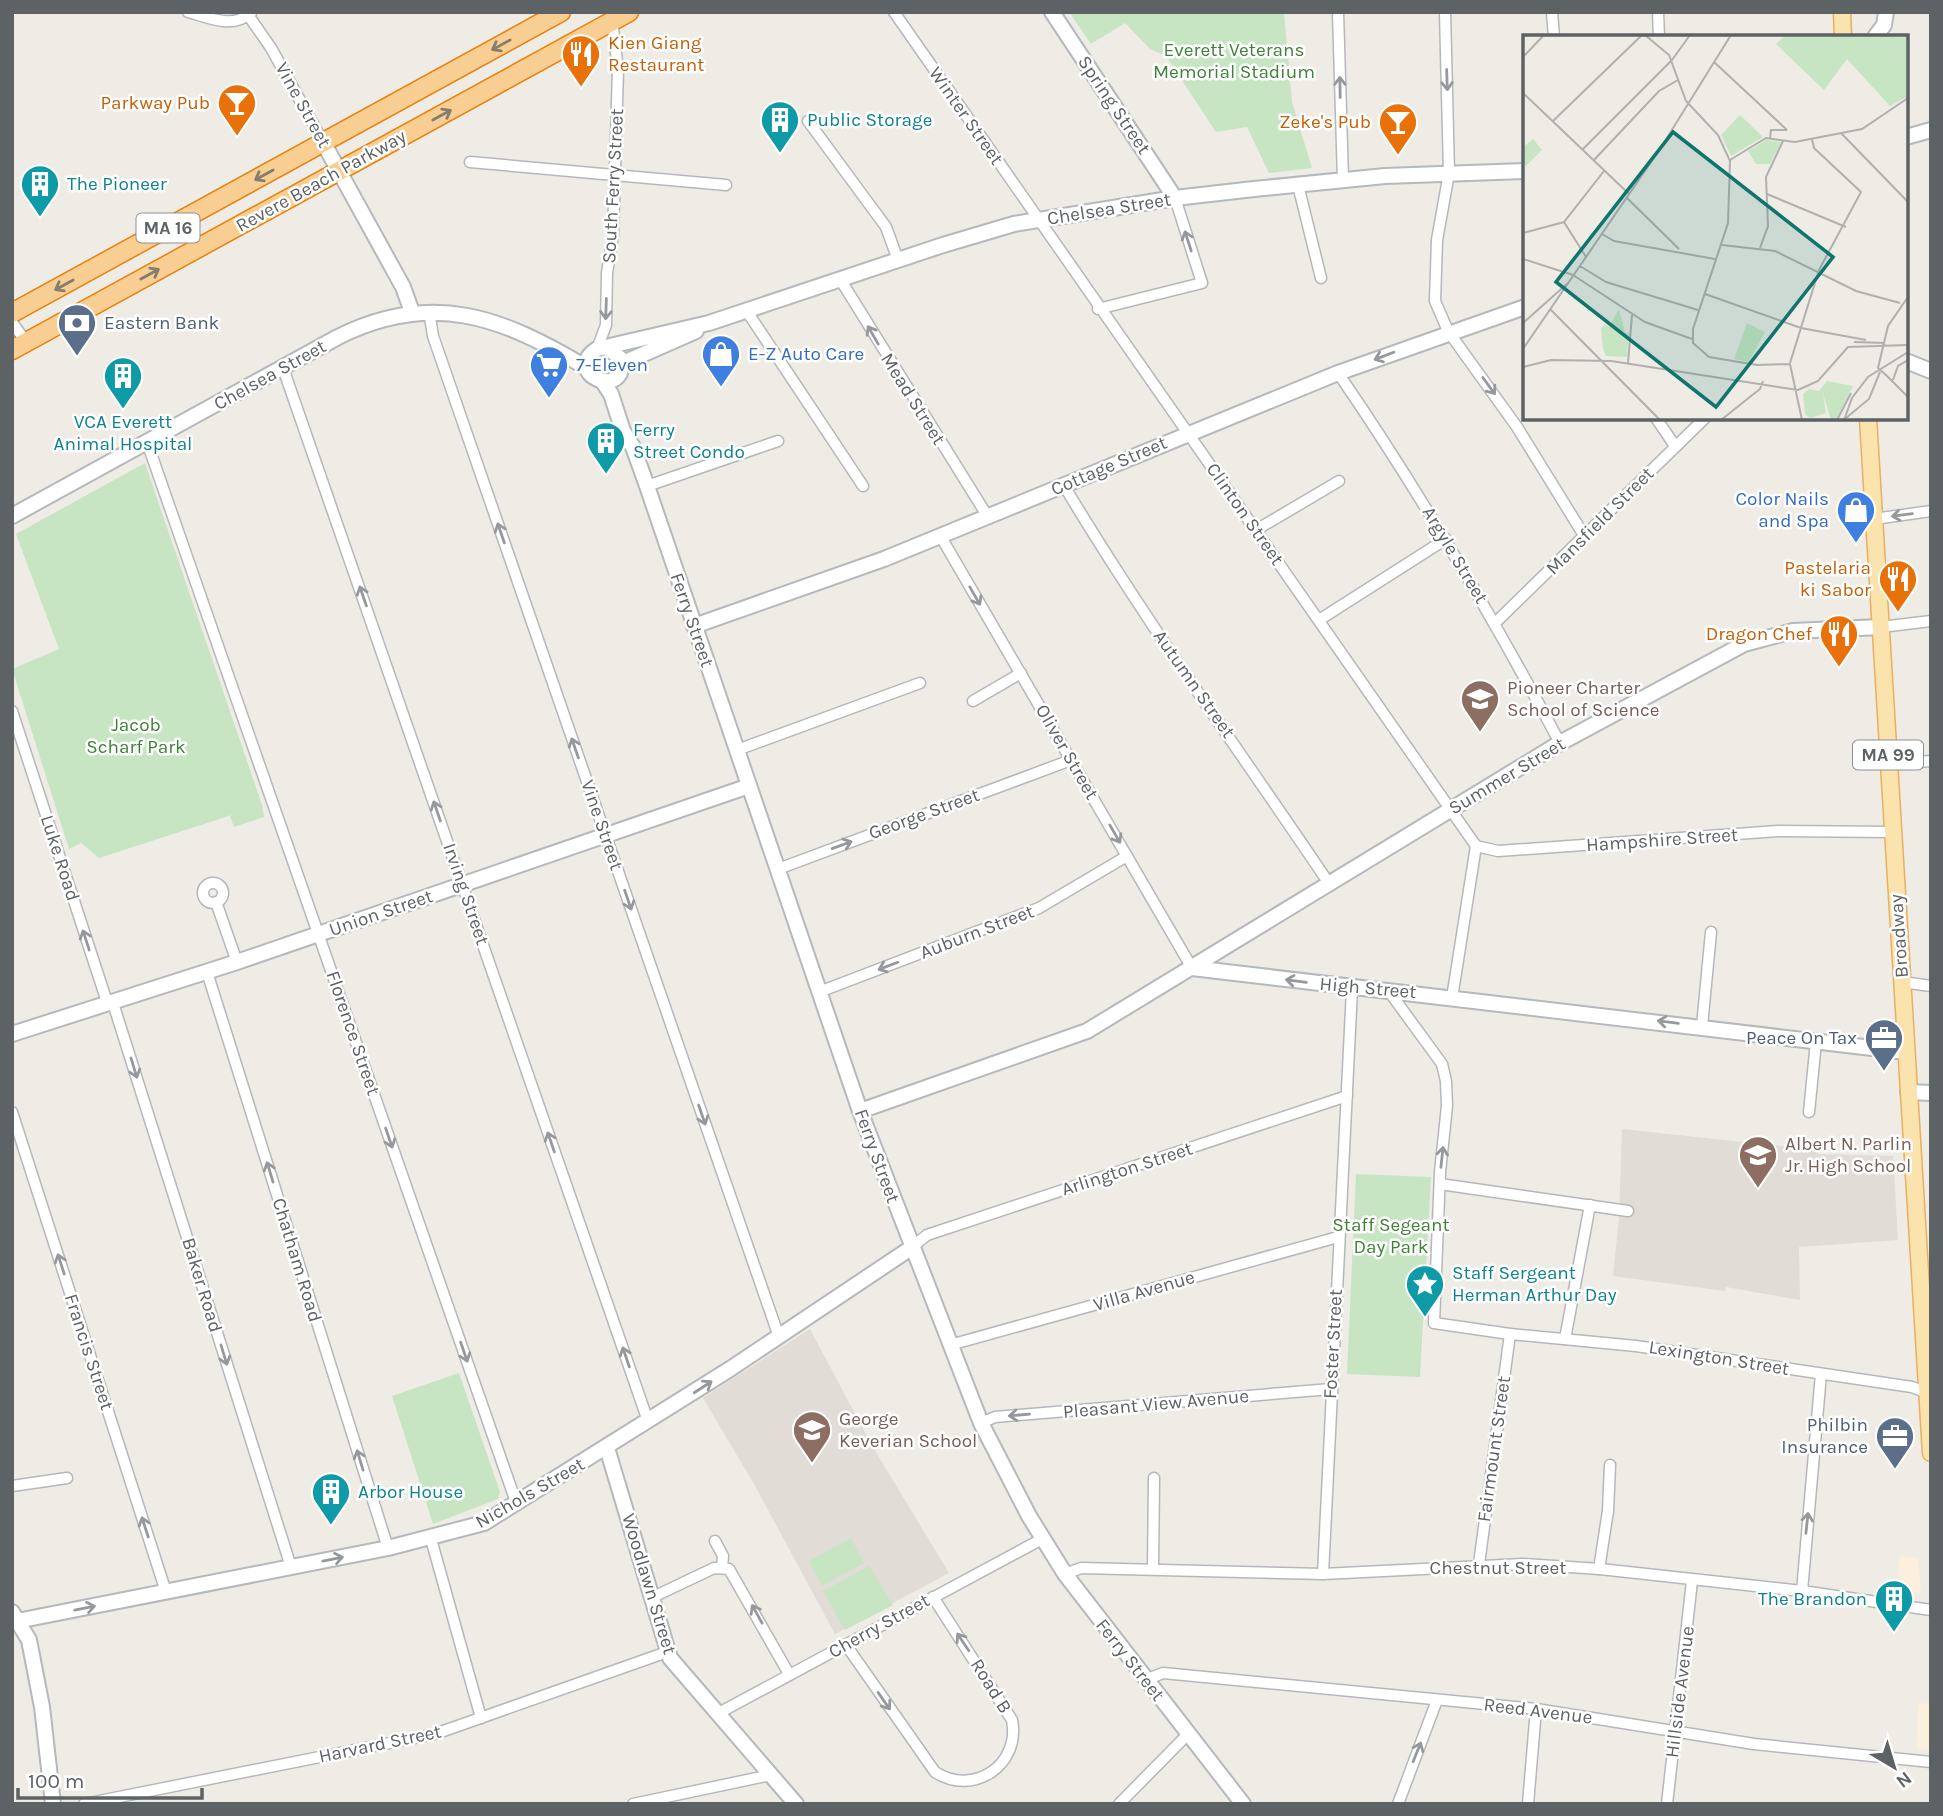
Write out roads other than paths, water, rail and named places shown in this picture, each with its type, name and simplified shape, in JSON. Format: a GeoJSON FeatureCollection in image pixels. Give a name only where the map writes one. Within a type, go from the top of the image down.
{"type":"FeatureCollection","features":[{"type":"Feature","properties":{"kind":"highway","name":"Revere Beach Parkway"},"geometry":{"type":"LineString","coordinates":[[12,313],[561,12]]}},
{"type":"Feature","properties":{"kind":"highway","name":"Revere Beach Parkway"},"geometry":{"type":"LineString","coordinates":[[19,346],[339,171],[612,17],[629,12]]}},
{"type":"Feature","properties":{"kind":"main road"},"geometry":{"type":"LineString","coordinates":[[1842,12],[1843,35]]}},
{"type":"Feature","properties":{"kind":"main road","name":"Broadway"},"geometry":{"type":"LineString","coordinates":[[1868,420],[1931,1453]]}},
{"type":"Feature","properties":{"kind":"street"},"geometry":{"type":"LineString","coordinates":[[188,12],[229,22],[248,13]]}},
{"type":"Feature","properties":{"kind":"street","name":"Winter Street"},"geometry":{"type":"LineString","coordinates":[[894,12],[1038,220]]}},
{"type":"Feature","properties":{"kind":"street","name":"Spring Street"},"geometry":{"type":"LineString","coordinates":[[1052,12],[1175,198]]}},
{"type":"Feature","properties":{"kind":"street"},"geometry":{"type":"LineString","coordinates":[[1338,12],[1343,180]]}},
{"type":"Feature","properties":{"kind":"street"},"geometry":{"type":"LineString","coordinates":[[1445,12],[1449,173],[1437,240],[1434,301],[1448,331],[1517,427],[1585,537]]}},
{"type":"Feature","properties":{"kind":"street"},"geometry":{"type":"LineString","coordinates":[[1552,12],[1554,35]]}},
{"type":"Feature","properties":{"kind":"street"},"geometry":{"type":"LineString","coordinates":[[1658,12],[1659,35]]}},
{"type":"Feature","properties":{"kind":"street"},"geometry":{"type":"LineString","coordinates":[[1876,35],[1884,25],[1886,12]]}},
{"type":"Feature","properties":{"kind":"street","name":"Vine Street"},"geometry":{"type":"LineString","coordinates":[[248,13],[271,48],[403,287],[411,312]]}},
{"type":"Feature","properties":{"kind":"street","name":"South Ferry Street"},"geometry":{"type":"LineString","coordinates":[[595,355],[606,325],[615,175],[618,70],[612,17]]}},
{"type":"Feature","properties":{"kind":"street"},"geometry":{"type":"LineString","coordinates":[[808,121],[886,227],[898,260]]}},
{"type":"Feature","properties":{"kind":"street"},"geometry":{"type":"LineString","coordinates":[[1908,136],[1931,130]]}},
{"type":"Feature","properties":{"kind":"street"},"geometry":{"type":"LineString","coordinates":[[470,162],[726,185]]}},
{"type":"Feature","properties":{"kind":"street","name":"Chelsea Street"},"geometry":{"type":"LineString","coordinates":[[12,516],[362,326],[411,312],[429,311],[485,320],[545,343],[595,355],[709,323],[898,260],[1038,220],[1175,198],[1343,180],[1523,171]]}},
{"type":"Feature","properties":{"kind":"street"},"geometry":{"type":"LineString","coordinates":[[1298,185],[1321,278]]}},
{"type":"Feature","properties":{"kind":"street"},"geometry":{"type":"LineString","coordinates":[[1098,309],[1202,283],[1175,198]]}},
{"type":"Feature","properties":{"kind":"street","name":"Clinton Street"},"geometry":{"type":"LineString","coordinates":[[1038,220],[1098,309],[1188,432],[1452,808]]}},
{"type":"Feature","properties":{"kind":"street","name":"Mead Street"},"geometry":{"type":"LineString","coordinates":[[840,279],[988,517]]}},
{"type":"Feature","properties":{"kind":"street","name":"Cottage Street"},"geometry":{"type":"LineString","coordinates":[[694,626],[941,537],[1188,432],[1448,331],[1523,308]]}},
{"type":"Feature","properties":{"kind":"street"},"geometry":{"type":"LineString","coordinates":[[747,310],[863,486]]}},
{"type":"Feature","properties":{"kind":"street","name":"Vine Street"},"geometry":{"type":"LineString","coordinates":[[429,311],[433,336],[779,1337]]}},
{"type":"Feature","properties":{"kind":"street"},"geometry":{"type":"LineString","coordinates":[[12,323],[19,346]]}},
{"type":"Feature","properties":{"kind":"street","name":"Chelsea Street"},"geometry":{"type":"LineString","coordinates":[[603,382],[619,370],[709,323]]}},
{"type":"Feature","properties":{"kind":"street"},"geometry":{"type":"LineString","coordinates":[[603,382],[593,377],[595,355],[618,354],[619,370]]}},
{"type":"Feature","properties":{"kind":"street"},"geometry":{"type":"LineString","coordinates":[[1908,362],[1931,371]]}},
{"type":"Feature","properties":{"kind":"street","name":"Irving Street"},"geometry":{"type":"LineString","coordinates":[[283,368],[648,1421]]}},
{"type":"Feature","properties":{"kind":"street","name":"Ferry Street"},"geometry":{"type":"LineString","coordinates":[[619,370],[633,447],[819,992],[911,1248],[981,1423],[1042,1539],[1065,1574],[1243,1804]]}},
{"type":"Feature","properties":{"kind":"street","name":"Argyle Street"},"geometry":{"type":"LineString","coordinates":[[1338,373],[1399,461],[1446,538],[1560,743]]}},
{"type":"Feature","properties":{"kind":"street","name":"Ferry Street"},"geometry":{"type":"LineString","coordinates":[[603,382],[611,394],[623,431],[633,447]]}},
{"type":"Feature","properties":{"kind":"street"},"geometry":{"type":"LineString","coordinates":[[1657,420],[1675,446]]}},
{"type":"Feature","properties":{"kind":"street","name":"Mansfield Street"},"geometry":{"type":"LineString","coordinates":[[1495,623],[1703,420]]}},
{"type":"Feature","properties":{"kind":"street"},"geometry":{"type":"LineString","coordinates":[[647,486],[778,441]]}},
{"type":"Feature","properties":{"kind":"street","name":"Florence Street"},"geometry":{"type":"LineString","coordinates":[[148,442],[517,1505]]}},
{"type":"Feature","properties":{"kind":"street"},"geometry":{"type":"LineString","coordinates":[[1255,530],[1339,481]]}},
{"type":"Feature","properties":{"kind":"street","name":"Autumn Street"},"geometry":{"type":"LineString","coordinates":[[1063,484],[1127,590],[1197,687],[1328,882]]}},
{"type":"Feature","properties":{"kind":"street"},"geometry":{"type":"LineString","coordinates":[[1874,519],[1931,512]]}},
{"type":"Feature","properties":{"kind":"street","name":"Oliver Street"},"geometry":{"type":"LineString","coordinates":[[941,537],[1192,968]]}},
{"type":"Feature","properties":{"kind":"street"},"geometry":{"type":"LineString","coordinates":[[1319,620],[1446,538]]}},
{"type":"Feature","properties":{"kind":"street"},"geometry":{"type":"LineString","coordinates":[[1881,627],[1931,621]]}},
{"type":"Feature","properties":{"kind":"street","name":"Summer Street"},"geometry":{"type":"LineString","coordinates":[[1192,968],[1328,882],[1560,743],[1744,644],[1793,631],[1881,627]]}},
{"type":"Feature","properties":{"kind":"street"},"geometry":{"type":"LineString","coordinates":[[973,701],[1021,673]]}},
{"type":"Feature","properties":{"kind":"street"},"geometry":{"type":"LineString","coordinates":[[737,750],[920,683]]}},
{"type":"Feature","properties":{"kind":"street","name":"Luke Road"},"geometry":{"type":"LineString","coordinates":[[12,711],[110,1004]]}},
{"type":"Feature","properties":{"kind":"street","name":"George Street"},"geometry":{"type":"LineString","coordinates":[[778,869],[1071,760]]}},
{"type":"Feature","properties":{"kind":"street"},"geometry":{"type":"LineString","coordinates":[[1889,764],[1931,761]]}},
{"type":"Feature","properties":{"kind":"street","name":"Union Street"},"geometry":{"type":"LineString","coordinates":[[12,1034],[237,962],[749,786]]}},
{"type":"Feature","properties":{"kind":"street"},"geometry":{"type":"LineString","coordinates":[[1452,808],[1476,846],[1452,998]]}},
{"type":"Feature","properties":{"kind":"street","name":"Hampshire Street"},"geometry":{"type":"LineString","coordinates":[[1476,846],[1498,851],[1778,831],[1893,832]]}},
{"type":"Feature","properties":{"kind":"street","name":"Auburn Street"},"geometry":{"type":"LineString","coordinates":[[819,992],[1039,908],[1127,856]]}},
{"type":"Feature","properties":{"kind":"street"},"geometry":{"type":"LineString","coordinates":[[216,902],[237,962]]}},
{"type":"Feature","properties":{"kind":"street"},"geometry":{"type":"LineString","coordinates":[[1702,1026],[1711,932]]}},
{"type":"Feature","properties":{"kind":"street"},"geometry":{"type":"LineString","coordinates":[[860,1111],[1087,1031],[1192,968]]}},
{"type":"Feature","properties":{"kind":"street","name":"High Street"},"geometry":{"type":"LineString","coordinates":[[1192,968],[1352,989],[1388,990],[1906,1052]]}},
{"type":"Feature","properties":{"kind":"street","name":"Chatham Road"},"geometry":{"type":"LineString","coordinates":[[207,972],[388,1548]]}},
{"type":"Feature","properties":{"kind":"street"},"geometry":{"type":"LineString","coordinates":[[1902,982],[1931,986]]}},
{"type":"Feature","properties":{"kind":"street","name":"Foster Street"},"geometry":{"type":"LineString","coordinates":[[1323,1574],[1352,989]]}},
{"type":"Feature","properties":{"kind":"street"},"geometry":{"type":"LineString","coordinates":[[1388,990],[1442,1064],[1447,1106],[1440,1184],[1628,1211]]}},
{"type":"Feature","properties":{"kind":"street","name":"Baker Road"},"geometry":{"type":"LineString","coordinates":[[110,1004],[291,1567]]}},
{"type":"Feature","properties":{"kind":"street"},"geometry":{"type":"LineString","coordinates":[[1809,1112],[1816,1042]]}},
{"type":"Feature","properties":{"kind":"street"},"geometry":{"type":"LineString","coordinates":[[1908,1091],[1931,1093]]}},
{"type":"Feature","properties":{"kind":"street","name":"Arlington Street"},"geometry":{"type":"LineString","coordinates":[[911,1248],[928,1235],[1347,1096]]}},
{"type":"Feature","properties":{"kind":"street","name":"Francis Street"},"geometry":{"type":"LineString","coordinates":[[12,1112],[166,1592]]}},
{"type":"Feature","properties":{"kind":"street","name":"Lexington Street"},"geometry":{"type":"LineString","coordinates":[[1440,1184],[1434,1323],[1510,1334],[1636,1346],[1912,1387],[1929,1393]]}},
{"type":"Feature","properties":{"kind":"street"},"geometry":{"type":"LineString","coordinates":[[1565,1339],[1590,1205]]}},
{"type":"Feature","properties":{"kind":"street","name":"Villa Avenue"},"geometry":{"type":"LineString","coordinates":[[950,1345],[1338,1237]]}},
{"type":"Feature","properties":{"kind":"street","name":"Nichols Street"},"geometry":{"type":"LineString","coordinates":[[14,1618],[166,1592],[431,1539],[474,1527],[517,1505],[607,1448],[911,1248]]}},
{"type":"Feature","properties":{"kind":"street","name":"Fairmount Street"},"geometry":{"type":"LineString","coordinates":[[1479,1564],[1510,1334]]}},
{"type":"Feature","properties":{"kind":"street"},"geometry":{"type":"LineString","coordinates":[[1802,1591],[1821,1374]]}},
{"type":"Feature","properties":{"kind":"street","name":"Pleasant View Avenue"},"geometry":{"type":"LineString","coordinates":[[981,1423],[995,1418],[1331,1389]]}},
{"type":"Feature","properties":{"kind":"street","name":"Woodlawn Street"},"geometry":{"type":"LineString","coordinates":[[607,1448],[667,1651],[677,1669],[796,1804]]}},
{"type":"Feature","properties":{"kind":"street"},"geometry":{"type":"LineString","coordinates":[[1599,1569],[1608,1511],[1610,1465]]}},
{"type":"Feature","properties":{"kind":"street"},"geometry":{"type":"LineString","coordinates":[[12,1486],[67,1478]]}},
{"type":"Feature","properties":{"kind":"street"},"geometry":{"type":"LineString","coordinates":[[1153,1569],[1154,1478]]}},
{"type":"Feature","properties":{"kind":"street"},"geometry":{"type":"LineString","coordinates":[[431,1539],[481,1718]]}},
{"type":"Feature","properties":{"kind":"street","name":"Cherry Street"},"geometry":{"type":"LineString","coordinates":[[717,1714],[1042,1539]]}},
{"type":"Feature","properties":{"kind":"street"},"geometry":{"type":"LineString","coordinates":[[715,1541],[723,1556],[723,1567]]}},
{"type":"Feature","properties":{"kind":"street","name":"Chestnut Street"},"geometry":{"type":"LineString","coordinates":[[1065,1574],[1081,1568],[1323,1574],[1479,1564],[1599,1569],[1802,1591],[1931,1610]]}},
{"type":"Feature","properties":{"kind":"street"},"geometry":{"type":"LineString","coordinates":[[651,1598],[723,1567]]}},
{"type":"Feature","properties":{"kind":"street"},"geometry":{"type":"LineString","coordinates":[[723,1567],[735,1575],[789,1674]]}},
{"type":"Feature","properties":{"kind":"street","name":"Hillside Avenue"},"geometry":{"type":"LineString","coordinates":[[1667,1804],[1692,1581]]}},
{"type":"Feature","properties":{"kind":"street","name":"Road B"},"geometry":{"type":"LineString","coordinates":[[846,1645],[935,1772],[957,1781],[971,1782],[986,1776],[1010,1753],[1014,1740],[1013,1720],[933,1597]]}},
{"type":"Feature","properties":{"kind":"street"},"geometry":{"type":"LineString","coordinates":[[14,1618],[28,1636],[53,1804]]}},
{"type":"Feature","properties":{"kind":"street","name":"Harvard Street"},"geometry":{"type":"LineString","coordinates":[[84,1804],[432,1735],[667,1651]]}},
{"type":"Feature","properties":{"kind":"street","name":"Reed Avenue"},"geometry":{"type":"LineString","coordinates":[[1145,1680],[1163,1673],[1536,1709],[1816,1752],[1931,1762]]}},
{"type":"Feature","properties":{"kind":"street"},"geometry":{"type":"LineString","coordinates":[[1398,1804],[1437,1700]]}},
{"type":"Feature","properties":{"kind":"street"},"geometry":{"type":"LineString","coordinates":[[1528,1804],[1536,1709]]}},
{"type":"Feature","properties":{"kind":"street"},"geometry":{"type":"LineString","coordinates":[[1119,1804],[1188,1734]]}},
{"type":"Feature","properties":{"kind":"street"},"geometry":{"type":"LineString","coordinates":[[633,1804],[771,1775]]}},
{"type":"Feature","properties":{"kind":"place","name":"Kien Giang Restaurant"},"geometry":{"type":"Point","coordinates":[581,88]}},
{"type":"Feature","properties":{"kind":"place","name":"Parkway Pub"},"geometry":{"type":"Point","coordinates":[237,137]}},
{"type":"Feature","properties":{"kind":"place","name":"Public Storage"},"geometry":{"type":"Point","coordinates":[780,154]}},
{"type":"Feature","properties":{"kind":"place","name":"Zeke's Pub"},"geometry":{"type":"Point","coordinates":[1398,156]}},
{"type":"Feature","properties":{"kind":"place","name":"The Pioneer"},"geometry":{"type":"Point","coordinates":[40,218]}},
{"type":"Feature","properties":{"kind":"place","name":"Eastern Bank"},"geometry":{"type":"Point","coordinates":[77,357]}},
{"type":"Feature","properties":{"kind":"place","name":"E-Z Auto Care"},"geometry":{"type":"Point","coordinates":[721,388]}},
{"type":"Feature","properties":{"kind":"place","name":"7-Eleven"},"geometry":{"type":"Point","coordinates":[549,399]}},
{"type":"Feature","properties":{"kind":"place","name":"VCA Everett Animal Hospital"},"geometry":{"type":"Point","coordinates":[123,410]}},
{"type":"Feature","properties":{"kind":"place","name":"Ferry Street Condo"},"geometry":{"type":"Point","coordinates":[606,475]}},
{"type":"Feature","properties":{"kind":"place","name":"Color Nails and Spa"},"geometry":{"type":"Point","coordinates":[1856,544]}},
{"type":"Feature","properties":{"kind":"place","name":"Pastelaria ki Sabor"},"geometry":{"type":"Point","coordinates":[1898,613]}},
{"type":"Feature","properties":{"kind":"place","name":"Dragon Chef"},"geometry":{"type":"Point","coordinates":[1839,668]}},
{"type":"Feature","properties":{"kind":"place","name":"Pioneer Charter School of Science"},"geometry":{"type":"Point","coordinates":[1480,733]}},
{"type":"Feature","properties":{"kind":"place","name":"Peace On Tax"},"geometry":{"type":"Point","coordinates":[1884,1072]}},
{"type":"Feature","properties":{"kind":"place","name":"Albert N. Parlin Jr. High School"},"geometry":{"type":"Point","coordinates":[1758,1189]}},
{"type":"Feature","properties":{"kind":"place","name":"Staff Sergeant Herman Arthur Day"},"geometry":{"type":"Point","coordinates":[1425,1318]}},
{"type":"Feature","properties":{"kind":"place","name":"George Keverian School"},"geometry":{"type":"Point","coordinates":[812,1464]}},
{"type":"Feature","properties":{"kind":"place","name":"Philbin Insurance"},"geometry":{"type":"Point","coordinates":[1895,1470]}},
{"type":"Feature","properties":{"kind":"place","name":"Arbor House"},"geometry":{"type":"Point","coordinates":[331,1526]}},
{"type":"Feature","properties":{"kind":"place","name":"The Brandon"},"geometry":{"type":"Point","coordinates":[1894,1633]}},
{"type":"Feature","properties":{"kind":"park label","name":"Everett Veterans Memorial Stadium"},"geometry":{"type":"Point","coordinates":[1234,61]}},
{"type":"Feature","properties":{"kind":"park label","name":"Jacob Scharf Park"},"geometry":{"type":"Point","coordinates":[136,736]}},
{"type":"Feature","properties":{"kind":"park label","name":"Staff Segeant Day Park"},"geometry":{"type":"Point","coordinates":[1391,1236]}}]}
